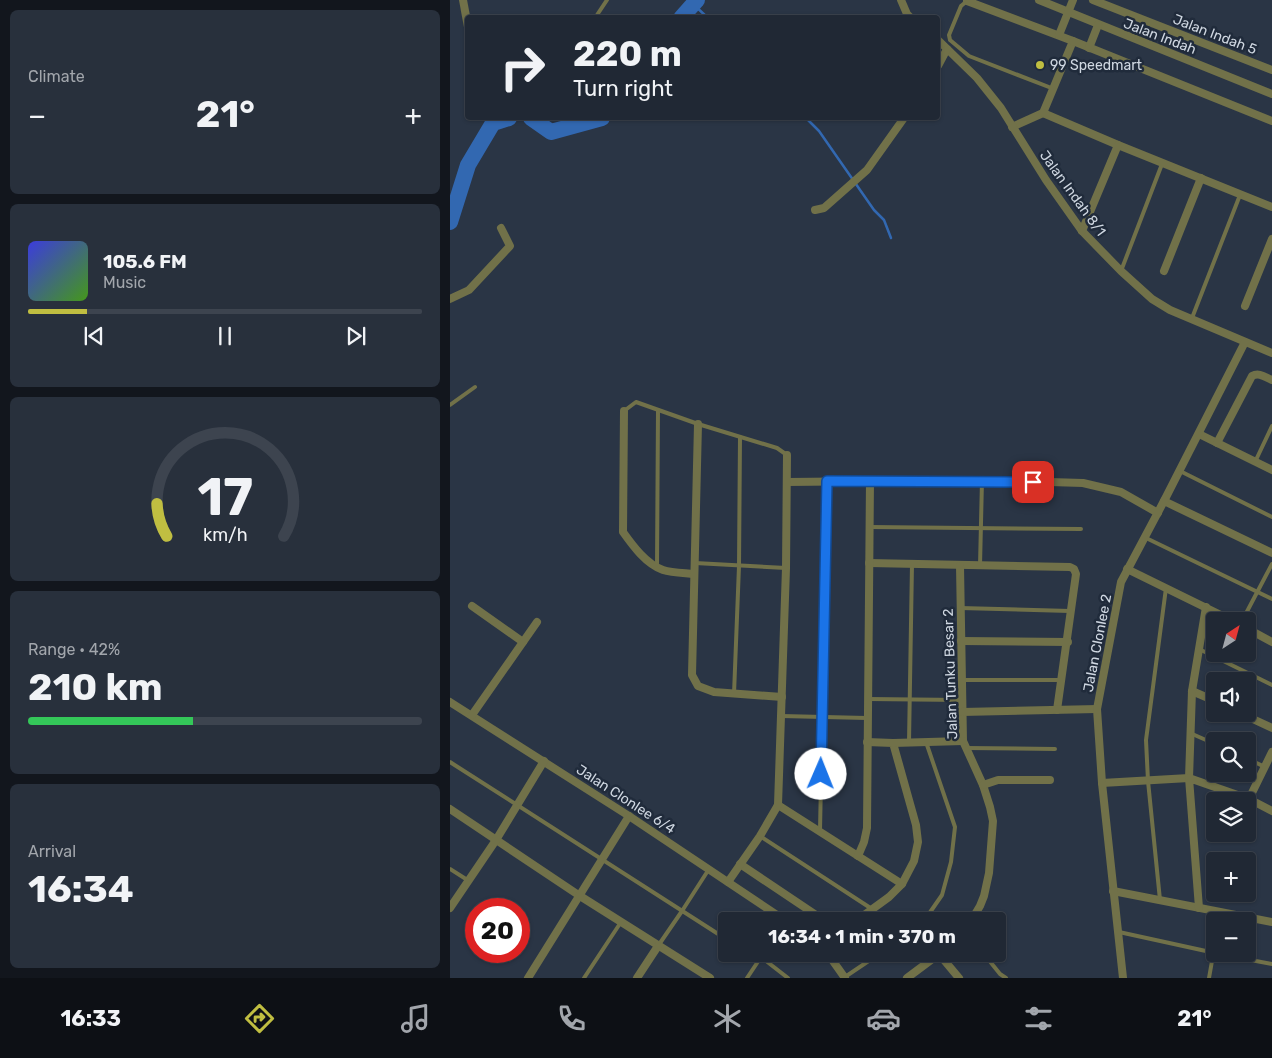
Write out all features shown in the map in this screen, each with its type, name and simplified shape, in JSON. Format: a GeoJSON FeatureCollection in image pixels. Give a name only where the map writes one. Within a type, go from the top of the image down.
{"type":"FeatureCollection","features":[{"type":"Feature","properties":{"kind":"street"},"geometry":{"type":"LineString","coordinates":[[463,0],[466,15]]}},
{"type":"Feature","properties":{"kind":"street"},"geometry":{"type":"LineString","coordinates":[[901,0],[908,15]]}},
{"type":"Feature","properties":{"kind":"street","name":"Jalan Indah"},"geometry":{"type":"LineString","coordinates":[[1039,0],[1272,94]]}},
{"type":"Feature","properties":{"kind":"street"},"geometry":{"type":"LineString","coordinates":[[1059,35],[1073,0]]}},
{"type":"Feature","properties":{"kind":"street","name":"Jalan Indah 5"},"geometry":{"type":"LineString","coordinates":[[1093,0],[1272,70]]}},
{"type":"Feature","properties":{"kind":"street"},"geometry":{"type":"LineString","coordinates":[[967,1],[1059,35],[1272,121]]}},
{"type":"Feature","properties":{"kind":"street"},"geometry":{"type":"LineString","coordinates":[[1090,48],[1098,24]]}},
{"type":"Feature","properties":{"kind":"street"},"geometry":{"type":"LineString","coordinates":[[1012,127],[1044,113],[1073,41]]}},
{"type":"Feature","properties":{"kind":"street","name":"Jalan Indah 8/1"},"geometry":{"type":"LineString","coordinates":[[940,42],[977,78],[1001,108],[1046,180],[1082,231],[1121,272],[1152,299],[1170,310],[1272,352]]}},
{"type":"Feature","properties":{"kind":"street"},"geometry":{"type":"LineString","coordinates":[[940,62],[947,49]]}},
{"type":"Feature","properties":{"kind":"street"},"geometry":{"type":"LineString","coordinates":[[1044,113],[1272,207]]}},
{"type":"Feature","properties":{"kind":"street"},"geometry":{"type":"LineString","coordinates":[[815,210],[824,208],[867,170],[903,120]]}},
{"type":"Feature","properties":{"kind":"street"},"geometry":{"type":"LineString","coordinates":[[1082,231],[1118,145]]}},
{"type":"Feature","properties":{"kind":"street"},"geometry":{"type":"LineString","coordinates":[[1164,271],[1201,178]]}},
{"type":"Feature","properties":{"kind":"street"},"geometry":{"type":"LineString","coordinates":[[450,299],[468,290],[510,246],[501,228]]}},
{"type":"Feature","properties":{"kind":"street"},"geometry":{"type":"LineString","coordinates":[[1245,306],[1272,239]]}},
{"type":"Feature","properties":{"kind":"street","name":"Jalan Clonlee 2"},"geometry":{"type":"LineString","coordinates":[[1126,978],[1102,783],[1097,709],[1121,582],[1245,342]]}},
{"type":"Feature","properties":{"kind":"street"},"geometry":{"type":"LineString","coordinates":[[1217,443],[1252,376],[1255,374],[1272,380]]}},
{"type":"Feature","properties":{"kind":"street"},"geometry":{"type":"LineString","coordinates":[[624,411],[623,532],[634,547],[652,565],[664,571],[694,574]]}},
{"type":"Feature","properties":{"kind":"street"},"geometry":{"type":"LineString","coordinates":[[698,424],[692,675],[698,686],[714,692],[782,697]]}},
{"type":"Feature","properties":{"kind":"street"},"geometry":{"type":"LineString","coordinates":[[1199,434],[1272,470]]}},
{"type":"Feature","properties":{"kind":"street"},"geometry":{"type":"LineString","coordinates":[[728,882],[760,836],[778,805],[786,568],[787,455]]}},
{"type":"Feature","properties":{"kind":"street"},"geometry":{"type":"LineString","coordinates":[[858,856],[867,828],[870,480]]}},
{"type":"Feature","properties":{"kind":"street"},"geometry":{"type":"LineString","coordinates":[[787,482],[982,480],[1083,483],[1121,492],[1158,513]]}},
{"type":"Feature","properties":{"kind":"street"},"geometry":{"type":"LineString","coordinates":[[1164,501],[1272,553]]}},
{"type":"Feature","properties":{"kind":"street"},"geometry":{"type":"LineString","coordinates":[[869,563],[1074,569],[1076,574],[1070,611],[1068,642],[1057,710]]}},
{"type":"Feature","properties":{"kind":"street","name":"Jalan Tunku Besar 2"},"geometry":{"type":"LineString","coordinates":[[960,566],[961,680],[964,744],[983,785],[993,821],[989,873],[984,896],[976,912]]}},
{"type":"Feature","properties":{"kind":"street"},"geometry":{"type":"LineString","coordinates":[[1127,569],[1216,612]]}},
{"type":"Feature","properties":{"kind":"street"},"geometry":{"type":"LineString","coordinates":[[472,606],[523,642]]}},
{"type":"Feature","properties":{"kind":"street"},"geometry":{"type":"LineString","coordinates":[[1199,908],[1189,778],[1190,733],[1192,691],[1206,607]]}},
{"type":"Feature","properties":{"kind":"street"},"geometry":{"type":"LineString","coordinates":[[472,714],[537,622]]}},
{"type":"Feature","properties":{"kind":"street"},"geometry":{"type":"LineString","coordinates":[[1256,633],[1272,642]]}},
{"type":"Feature","properties":{"kind":"street"},"geometry":{"type":"LineString","coordinates":[[961,640],[1068,642]]}},
{"type":"Feature","properties":{"kind":"street"},"geometry":{"type":"LineString","coordinates":[[1192,691],[1206,698]]}},
{"type":"Feature","properties":{"kind":"street","name":"Jalan Clonlee 6/4"},"geometry":{"type":"LineString","coordinates":[[450,702],[472,714],[709,868],[772,912]]}},
{"type":"Feature","properties":{"kind":"street"},"geometry":{"type":"LineString","coordinates":[[962,712],[1097,709]]}},
{"type":"Feature","properties":{"kind":"street"},"geometry":{"type":"LineString","coordinates":[[1256,721],[1272,728]]}},
{"type":"Feature","properties":{"kind":"street"},"geometry":{"type":"LineString","coordinates":[[868,742],[964,744]]}},
{"type":"Feature","properties":{"kind":"street"},"geometry":{"type":"LineString","coordinates":[[869,912],[902,884],[914,861],[918,842],[916,825],[893,743]]}},
{"type":"Feature","properties":{"kind":"street"},"geometry":{"type":"LineString","coordinates":[[1252,792],[1272,752]]}},
{"type":"Feature","properties":{"kind":"street"},"geometry":{"type":"LineString","coordinates":[[450,908],[496,840],[544,761]]}},
{"type":"Feature","properties":{"kind":"street"},"geometry":{"type":"LineString","coordinates":[[1102,783],[1189,778],[1229,792]]}},
{"type":"Feature","properties":{"kind":"street"},"geometry":{"type":"LineString","coordinates":[[983,785],[998,780],[1050,780]]}},
{"type":"Feature","properties":{"kind":"street"},"geometry":{"type":"LineString","coordinates":[[1256,803],[1272,811]]}},
{"type":"Feature","properties":{"kind":"street"},"geometry":{"type":"LineString","coordinates":[[778,805],[902,884]]}},
{"type":"Feature","properties":{"kind":"street"},"geometry":{"type":"LineString","coordinates":[[450,809],[580,896],[710,978]]}},
{"type":"Feature","properties":{"kind":"street"},"geometry":{"type":"LineString","coordinates":[[528,978],[629,816]]}},
{"type":"Feature","properties":{"kind":"street"},"geometry":{"type":"LineString","coordinates":[[740,864],[812,912]]}},
{"type":"Feature","properties":{"kind":"street"},"geometry":{"type":"LineString","coordinates":[[1114,891],[1222,912]]}},
{"type":"Feature","properties":{"kind":"street"},"geometry":{"type":"LineString","coordinates":[[1256,919],[1272,922]]}},
{"type":"Feature","properties":{"kind":"street"},"geometry":{"type":"LineString","coordinates":[[637,978],[658,946]]}},
{"type":"Feature","properties":{"kind":"street"},"geometry":{"type":"LineString","coordinates":[[834,962],[845,978]]}},
{"type":"Feature","properties":{"kind":"street"},"geometry":{"type":"LineString","coordinates":[[907,978],[928,962]]}},
{"type":"Feature","properties":{"kind":"street"},"geometry":{"type":"LineString","coordinates":[[946,962],[959,978]]}},
{"type":"Feature","properties":{"kind":"lane"},"geometry":{"type":"LineString","coordinates":[[598,15],[607,0]]}},
{"type":"Feature","properties":{"kind":"lane"},"geometry":{"type":"LineString","coordinates":[[967,1],[961,6],[949,35],[950,40],[969,56],[1054,89]]}},
{"type":"Feature","properties":{"kind":"lane"},"geometry":{"type":"LineString","coordinates":[[1121,272],[1162,163]]}},
{"type":"Feature","properties":{"kind":"lane"},"geometry":{"type":"LineString","coordinates":[[1191,320],[1240,195]]}},
{"type":"Feature","properties":{"kind":"lane"},"geometry":{"type":"LineString","coordinates":[[450,405],[475,387]]}},
{"type":"Feature","properties":{"kind":"lane"},"geometry":{"type":"LineString","coordinates":[[624,411],[636,402],[698,424],[777,448],[787,455]]}},
{"type":"Feature","properties":{"kind":"lane"},"geometry":{"type":"LineString","coordinates":[[658,410],[658,568]]}},
{"type":"Feature","properties":{"kind":"lane"},"geometry":{"type":"LineString","coordinates":[[1255,462],[1272,426]]}},
{"type":"Feature","properties":{"kind":"lane"},"geometry":{"type":"LineString","coordinates":[[734,694],[739,566],[740,437]]}},
{"type":"Feature","properties":{"kind":"lane"},"geometry":{"type":"LineString","coordinates":[[1180,471],[1272,517]]}},
{"type":"Feature","properties":{"kind":"lane"},"geometry":{"type":"LineString","coordinates":[[980,566],[982,480]]}},
{"type":"Feature","properties":{"kind":"lane"},"geometry":{"type":"LineString","coordinates":[[820,832],[827,481]]}},
{"type":"Feature","properties":{"kind":"lane"},"geometry":{"type":"LineString","coordinates":[[869,527],[1081,529]]}},
{"type":"Feature","properties":{"kind":"lane"},"geometry":{"type":"LineString","coordinates":[[1144,537],[1272,599]]}},
{"type":"Feature","properties":{"kind":"lane"},"geometry":{"type":"LineString","coordinates":[[695,564],[786,568]]}},
{"type":"Feature","properties":{"kind":"lane"},"geometry":{"type":"LineString","coordinates":[[909,742],[912,564]]}},
{"type":"Feature","properties":{"kind":"lane"},"geometry":{"type":"LineString","coordinates":[[1247,612],[1272,564]]}},
{"type":"Feature","properties":{"kind":"lane"},"geometry":{"type":"LineString","coordinates":[[1160,900],[1148,781],[1146,740],[1166,588]]}},
{"type":"Feature","properties":{"kind":"lane"},"geometry":{"type":"LineString","coordinates":[[960,608],[1070,611]]}},
{"type":"Feature","properties":{"kind":"lane"},"geometry":{"type":"LineString","coordinates":[[1199,649],[1272,685]]}},
{"type":"Feature","properties":{"kind":"lane"},"geometry":{"type":"LineString","coordinates":[[961,680],[1062,680]]}},
{"type":"Feature","properties":{"kind":"lane"},"geometry":{"type":"LineString","coordinates":[[868,699],[962,700]]}},
{"type":"Feature","properties":{"kind":"lane"},"geometry":{"type":"LineString","coordinates":[[781,716],[868,718]]}},
{"type":"Feature","properties":{"kind":"lane"},"geometry":{"type":"LineString","coordinates":[[1190,733],[1206,740]]}},
{"type":"Feature","properties":{"kind":"lane"},"geometry":{"type":"LineString","coordinates":[[926,742],[955,827],[951,862],[942,895],[930,912]]}},
{"type":"Feature","properties":{"kind":"lane"},"geometry":{"type":"LineString","coordinates":[[964,744],[1055,749]]}},
{"type":"Feature","properties":{"kind":"lane"},"geometry":{"type":"LineString","coordinates":[[450,762],[718,934]]}},
{"type":"Feature","properties":{"kind":"lane"},"geometry":{"type":"LineString","coordinates":[[1256,762],[1265,766]]}},
{"type":"Feature","properties":{"kind":"lane"},"geometry":{"type":"LineString","coordinates":[[760,836],[872,910]]}},
{"type":"Feature","properties":{"kind":"lane"},"geometry":{"type":"LineString","coordinates":[[658,946],[709,868]]}},
{"type":"Feature","properties":{"kind":"lane"},"geometry":{"type":"LineString","coordinates":[[450,869],[469,881]]}},
{"type":"Feature","properties":{"kind":"lane"},"geometry":{"type":"LineString","coordinates":[[584,978],[621,922]]}},
{"type":"Feature","properties":{"kind":"lane"},"geometry":{"type":"LineString","coordinates":[[1119,932],[1206,951]]}},
{"type":"Feature","properties":{"kind":"lane"},"geometry":{"type":"LineString","coordinates":[[1256,961],[1272,964]]}},
{"type":"Feature","properties":{"kind":"lane"},"geometry":{"type":"LineString","coordinates":[[747,978],[758,962]]}},
{"type":"Feature","properties":{"kind":"lane"},"geometry":{"type":"LineString","coordinates":[[767,962],[788,978]]}},
{"type":"Feature","properties":{"kind":"lane"},"geometry":{"type":"LineString","coordinates":[[845,978],[868,962]]}},
{"type":"Feature","properties":{"kind":"lane"},"geometry":{"type":"LineString","coordinates":[[990,962],[1000,974],[1006,978]]}},
{"type":"Feature","properties":{"kind":"lane"},"geometry":{"type":"LineString","coordinates":[[1209,978],[1212,962]]}},
{"type":"Feature","properties":{"kind":"waterway"},"geometry":{"type":"LineString","coordinates":[[684,15],[697,0]]}},
{"type":"Feature","properties":{"kind":"waterway"},"geometry":{"type":"LineString","coordinates":[[693,4],[705,15]]}},
{"type":"Feature","properties":{"kind":"waterway"},"geometry":{"type":"LineString","coordinates":[[450,222],[468,165],[493,123],[503,120]]}},
{"type":"Feature","properties":{"kind":"waterway"},"geometry":{"type":"LineString","coordinates":[[534,120],[551,132],[595,120]]}},
{"type":"Feature","properties":{"kind":"waterway"},"geometry":{"type":"LineString","coordinates":[[808,120],[819,131],[874,210],[884,220],[891,238]]}},
{"type":"Feature","properties":{"kind":"place","name":"99 Speedmart"},"geometry":{"type":"Point","coordinates":[1040,65]}},
{"type":"Feature","properties":{"kind":"route"},"geometry":{"type":"LineString","coordinates":[[821,774],[827,481],[982,480],[1033,482]]}}]}
